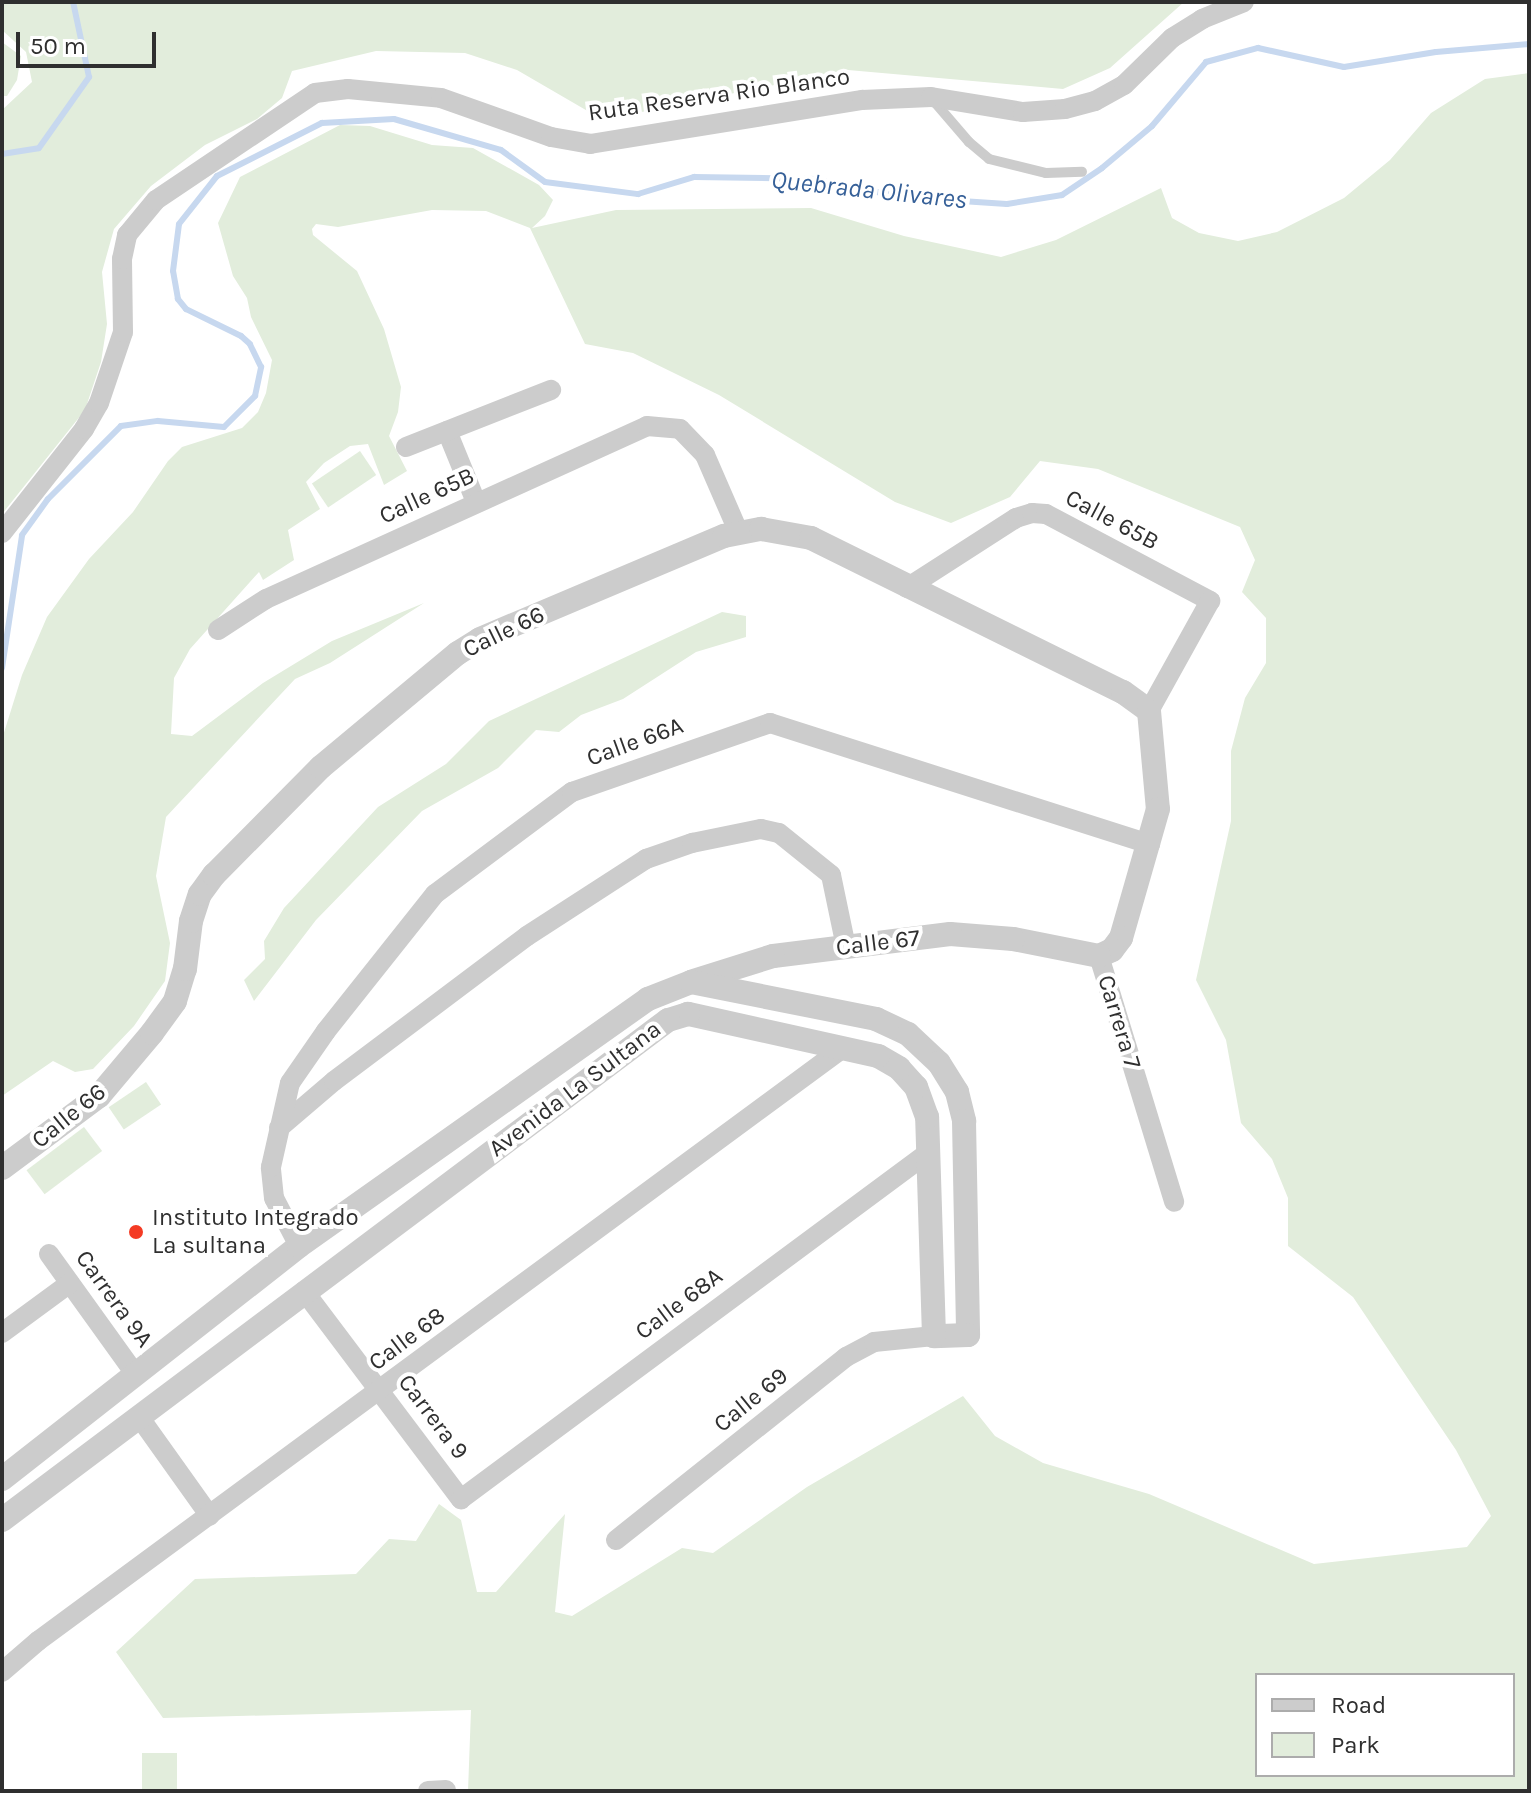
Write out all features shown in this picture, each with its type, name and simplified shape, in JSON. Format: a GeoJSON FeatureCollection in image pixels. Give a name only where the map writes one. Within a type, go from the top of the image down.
{"type":"FeatureCollection","features":[{"type":"Feature","properties":{"kind":"street","name":"Ruta Reserva Rio Blanco"},"geometry":{"type":"LineString","coordinates":[[2,533],[84,429],[99,403],[123,332],[122,259],[127,235],[156,200],[315,93],[348,89],[441,98],[551,137],[590,144],[862,100],[931,97],[1023,112],[1065,109],[1095,101],[1124,85],[1172,38],[1202,19],[1244,2]]}},
{"type":"Feature","properties":{"kind":"street"},"geometry":{"type":"LineString","coordinates":[[406,447],[551,390]]}},
{"type":"Feature","properties":{"kind":"street","name":"Calle 65B"},"geometry":{"type":"LineString","coordinates":[[218,630],[266,599],[647,426],[664,425],[680,429],[705,455],[738,531]]}},
{"type":"Feature","properties":{"kind":"street"},"geometry":{"type":"LineString","coordinates":[[447,431],[476,502]]}},
{"type":"Feature","properties":{"kind":"street","name":"Calle 65B"},"geometry":{"type":"LineString","coordinates":[[907,588],[1016,518],[1032,513],[1046,514],[1210,601],[1149,711]]}},
{"type":"Feature","properties":{"kind":"street","name":"Calle 66"},"geometry":{"type":"LineString","coordinates":[[2,1168],[99,1096],[152,1033],[175,1001],[185,969],[191,921],[200,894],[214,875],[321,767],[458,653],[480,639],[738,531],[761,529],[811,538],[1123,692],[1149,711]]}},
{"type":"Feature","properties":{"kind":"street","name":"Carrera 7"},"geometry":{"type":"LineString","coordinates":[[1149,711],[1159,787],[1158,809],[1121,938],[1112,950],[1099,956],[1174,1202]]}},
{"type":"Feature","properties":{"kind":"street","name":"Calle 66A"},"geometry":{"type":"LineString","coordinates":[[299,1246],[274,1198],[271,1167],[290,1083],[326,1031],[435,894],[572,792],[770,723],[1150,844]]}},
{"type":"Feature","properties":{"kind":"street"},"geometry":{"type":"LineString","coordinates":[[279,1128],[334,1081],[527,936],[646,859],[692,843],[761,829],[779,833],[831,875],[846,947]]}},
{"type":"Feature","properties":{"kind":"street","name":"Calle 67"},"geometry":{"type":"LineString","coordinates":[[691,982],[773,956],[950,934],[1013,939],[1099,956]]}},
{"type":"Feature","properties":{"kind":"street"},"geometry":{"type":"LineString","coordinates":[[688,1014],[691,982],[876,1019],[908,1034],[939,1063],[957,1092],[964,1121],[968,1335],[951,1338],[934,1336]]}},
{"type":"Feature","properties":{"kind":"street","name":"Avenida La Sultana"},"geometry":{"type":"LineString","coordinates":[[2,1479],[299,1246],[648,999],[691,982]]}},
{"type":"Feature","properties":{"kind":"street","name":"Avenida La Sultana"},"geometry":{"type":"LineString","coordinates":[[2,1520],[668,1020],[688,1014],[878,1056],[899,1068],[916,1087],[927,1117],[934,1336]]}},
{"type":"Feature","properties":{"kind":"street","name":"Calle 68"},"geometry":{"type":"LineString","coordinates":[[2,1672],[843,1048]]}},
{"type":"Feature","properties":{"kind":"street","name":"Calle 68A"},"geometry":{"type":"LineString","coordinates":[[461,1499],[929,1152]]}},
{"type":"Feature","properties":{"kind":"street","name":"Carrera 9A"},"geometry":{"type":"LineString","coordinates":[[49,1254],[136,1375]]}},
{"type":"Feature","properties":{"kind":"street"},"geometry":{"type":"LineString","coordinates":[[2,1333],[70,1283]]}},
{"type":"Feature","properties":{"kind":"street","name":"Carrera 9"},"geometry":{"type":"LineString","coordinates":[[304,1291],[461,1499]]}},
{"type":"Feature","properties":{"kind":"street","name":"Calle 69"},"geometry":{"type":"LineString","coordinates":[[616,1540],[846,1357],[874,1342],[934,1336]]}},
{"type":"Feature","properties":{"kind":"street"},"geometry":{"type":"LineString","coordinates":[[140,1418],[210,1516]]}},
{"type":"Feature","properties":{"kind":"street"},"geometry":{"type":"LineString","coordinates":[[428,1791],[446,1790]]}},
{"type":"Feature","properties":{"kind":"lane"},"geometry":{"type":"LineString","coordinates":[[931,97],[969,142],[989,159],[1046,173],[1082,172]]}},
{"type":"Feature","properties":{"kind":"green space"},"geometry":{"type":"Polygon","coordinates":[[[2,2],[1184,2],[1110,68],[1063,89],[848,70],[622,116],[591,113],[517,70],[465,53],[376,51],[292,71],[282,98],[257,119],[205,145],[151,186],[114,229],[102,272],[107,324],[101,362],[85,410],[2,514],[2,110],[32,82],[26,52],[2,30],[2,2]]]}},
{"type":"Feature","properties":{"kind":"green space"},"geometry":{"type":"Polygon","coordinates":[[[2,42],[21,56],[17,80],[7,96],[2,96],[2,42]]]}},
{"type":"Feature","properties":{"kind":"green space"},"geometry":{"type":"Polygon","coordinates":[[[1529,73],[1529,1791],[468,1791],[471,1710],[163,1718],[116,1652],[195,1579],[356,1574],[389,1539],[416,1541],[439,1504],[461,1520],[477,1592],[496,1592],[565,1514],[555,1612],[572,1616],[682,1548],[713,1553],[807,1487],[963,1396],[995,1436],[1043,1463],[1149,1494],[1314,1564],[1467,1547],[1491,1516],[1456,1450],[1353,1297],[1288,1246],[1288,1198],[1272,1159],[1241,1123],[1226,1040],[1196,980],[1231,821],[1231,751],[1245,698],[1266,663],[1266,618],[1242,592],[1255,560],[1240,527],[1098,469],[1040,461],[1010,497],[951,523],[895,502],[719,395],[633,353],[585,344],[530,228],[486,211],[432,210],[338,227],[316,224],[312,229],[313,235],[357,271],[384,329],[401,387],[398,412],[389,436],[407,471],[384,485],[368,444],[350,446],[324,463],[306,482],[320,509],[288,530],[294,560],[263,580],[259,572],[190,649],[174,678],[171,734],[192,736],[263,683],[332,641],[424,603],[330,663],[295,679],[166,817],[156,876],[170,943],[165,981],[134,1026],[93,1069],[75,1072],[53,1061],[2,1096],[2,739],[22,675],[47,617],[89,559],[133,512],[168,461],[182,447],[242,428],[258,412],[266,393],[272,360],[251,317],[247,298],[233,276],[218,223],[240,177],[340,125],[370,126],[432,145],[473,148],[539,185],[553,200],[545,216],[532,228],[616,210],[811,208],[904,236],[1001,257],[1056,240],[1161,188],[1172,218],[1199,233],[1238,241],[1277,232],[1344,198],[1390,160],[1431,113],[1485,79],[1529,73]]]}},
{"type":"Feature","properties":{"kind":"green space"},"geometry":{"type":"Polygon","coordinates":[[[360,451],[376,475],[328,507],[312,483],[360,451]]]}},
{"type":"Feature","properties":{"kind":"green space"},"geometry":{"type":"Polygon","coordinates":[[[722,612],[746,616],[746,637],[696,652],[623,699],[581,715],[559,732],[536,730],[498,768],[422,811],[316,920],[254,1001],[244,980],[265,959],[264,941],[284,908],[378,807],[446,764],[489,721],[722,612]]]}},
{"type":"Feature","properties":{"kind":"green space"},"geometry":{"type":"Polygon","coordinates":[[[146,1082],[161,1104],[124,1130],[109,1107],[146,1082]]]}},
{"type":"Feature","properties":{"kind":"green space"},"geometry":{"type":"Polygon","coordinates":[[[84,1127],[102,1151],[45,1194],[26,1170],[84,1127]]]}},
{"type":"Feature","properties":{"kind":"green space"},"geometry":{"type":"Polygon","coordinates":[[[142,1753],[177,1753],[177,1791],[142,1791],[142,1753]]]}},
{"type":"Feature","properties":{"kind":"waterway"},"geometry":{"type":"LineString","coordinates":[[2,154],[39,148],[89,77],[73,2]]}},
{"type":"Feature","properties":{"kind":"waterway","name":"Quebrada Olivares"},"geometry":{"type":"LineString","coordinates":[[2,668],[22,535],[48,499],[121,426],[158,421],[224,427],[255,396],[261,367],[250,344],[241,336],[186,309],[178,299],[173,271],[179,224],[217,176],[322,123],[394,119],[501,150],[545,182],[638,194],[694,177],[815,179],[901,197],[1007,204],[1062,195],[1102,168],[1152,126],[1206,62],[1258,48],[1344,67],[1436,52],[1529,44]]}},
{"type":"Feature","properties":{"kind":"place","name":"Instituto Integrado La sultana"},"geometry":{"type":"Point","coordinates":[136,1232]}}]}
